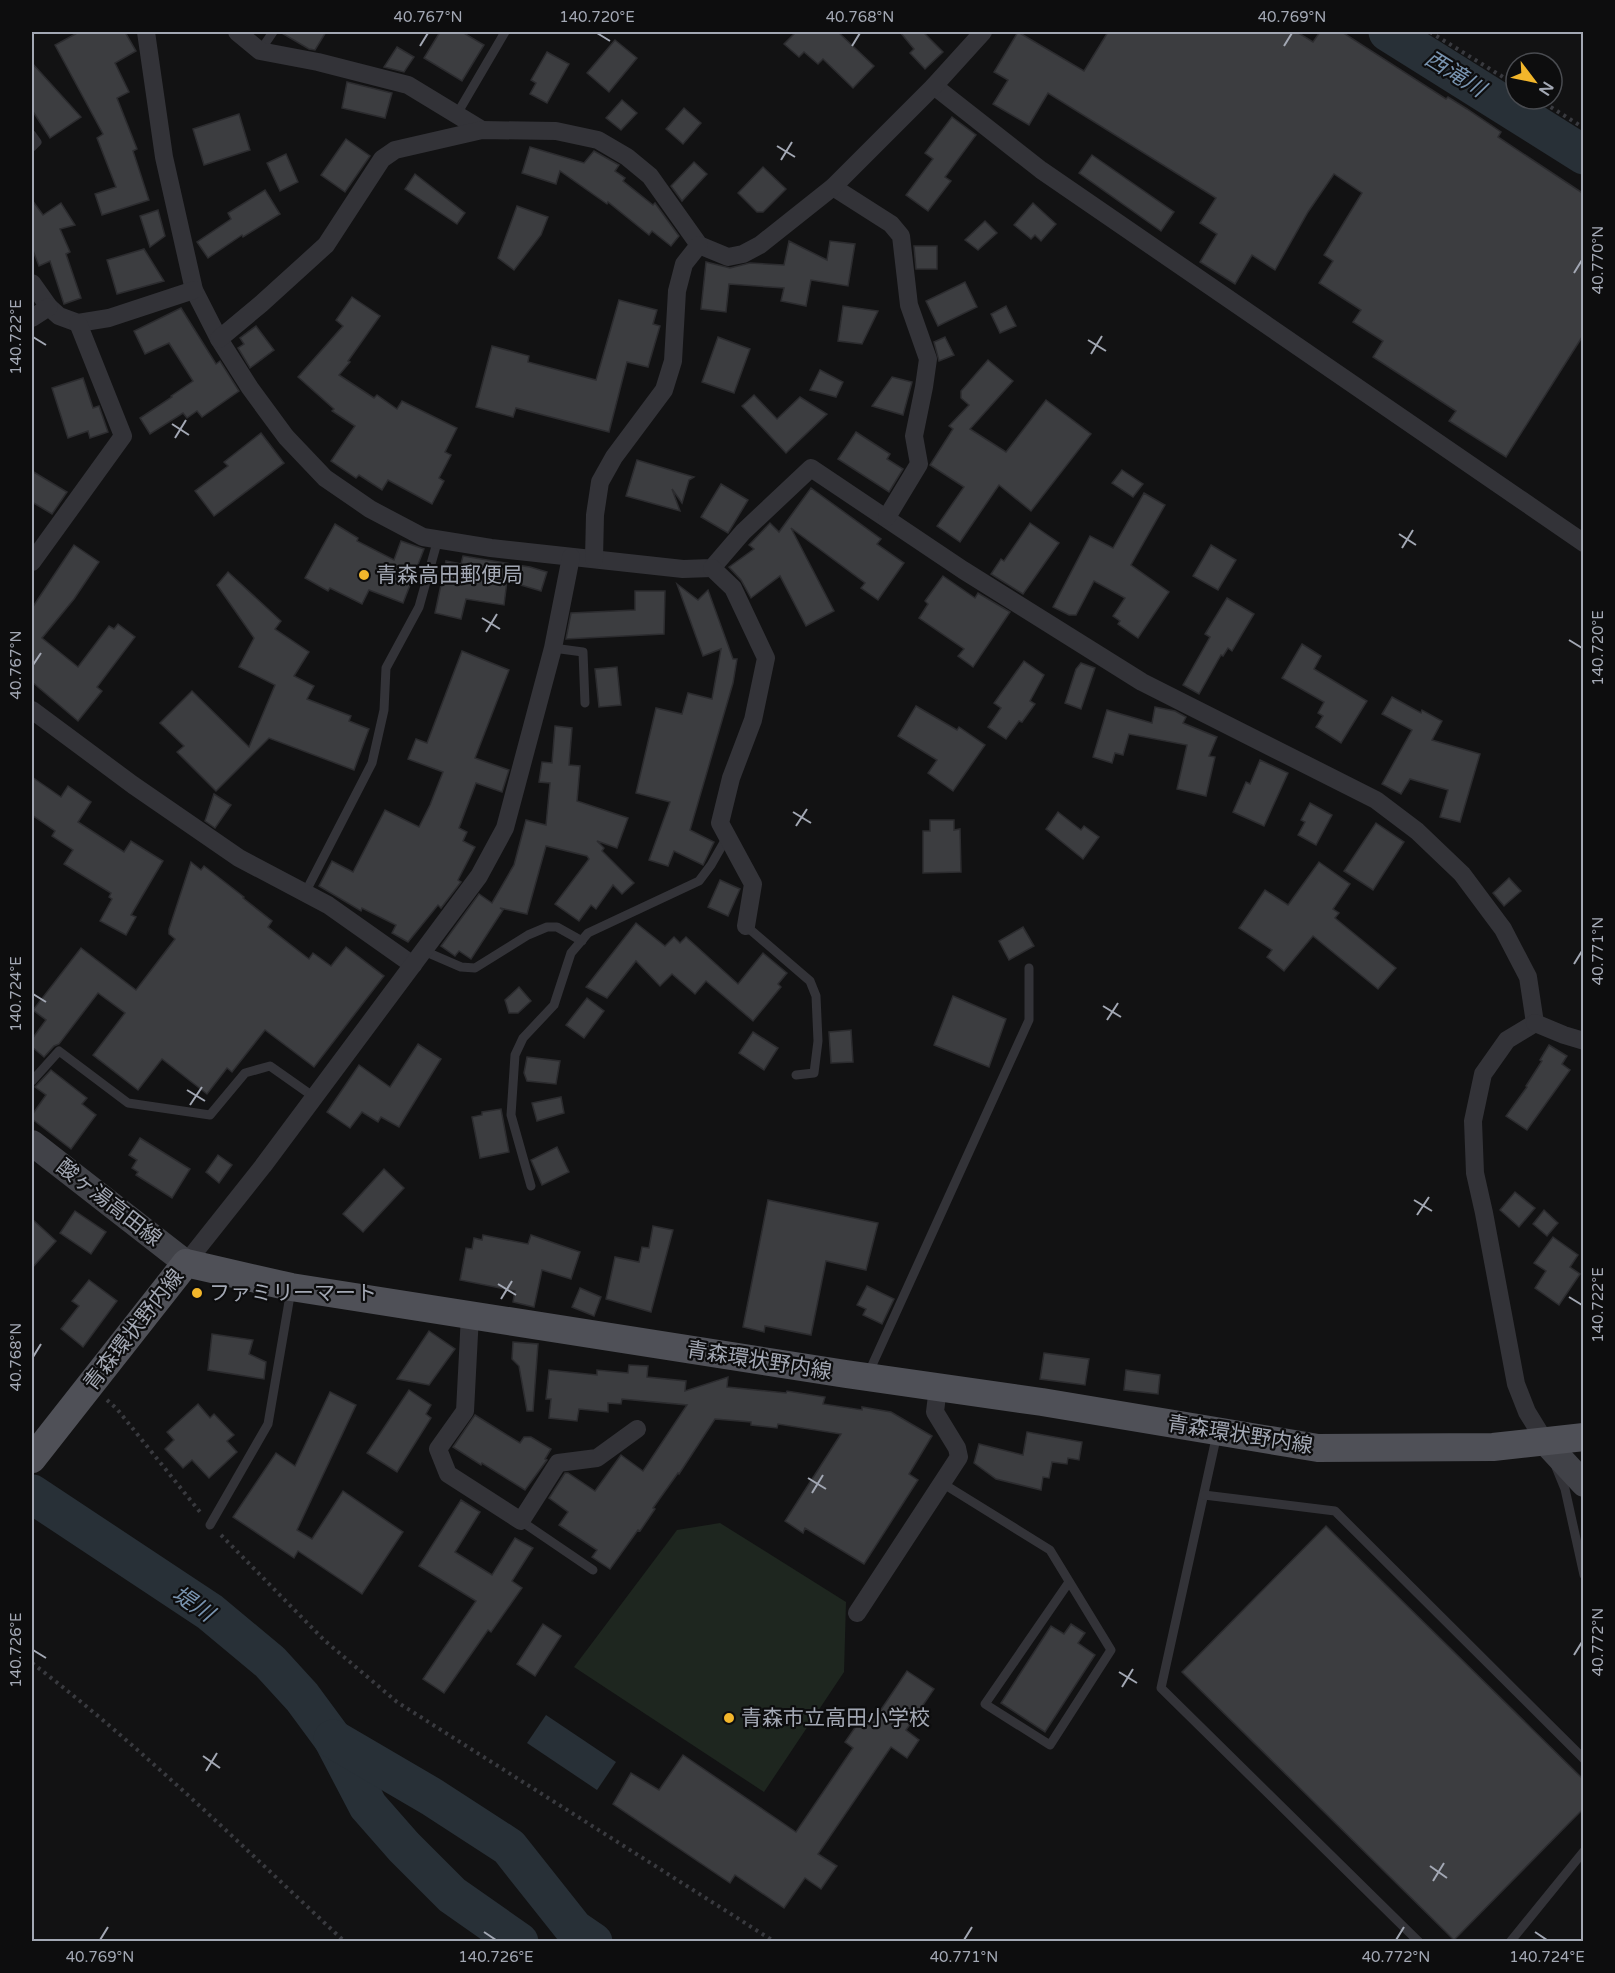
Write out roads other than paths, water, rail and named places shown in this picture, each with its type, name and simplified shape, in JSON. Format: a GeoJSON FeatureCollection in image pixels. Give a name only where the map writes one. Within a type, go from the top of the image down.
{"type":"FeatureCollection","features":[{"type":"Feature","properties":{"kind":"main road","name":"酸ヶ湯高田線"},"geometry":{"type":"LineString","coordinates":[[32,1143],[186,1263]]}},
{"type":"Feature","properties":{"kind":"main road","name":"青森環状野内線"},"geometry":{"type":"LineString","coordinates":[[32,1459],[186,1263],[291,1287],[1318,1448],[1492,1447],[1546,1443],[1584,1437]]}},
{"type":"Feature","properties":{"kind":"main road"},"geometry":{"type":"LineString","coordinates":[[1546,1443],[1584,1484]]}},
{"type":"Feature","properties":{"kind":"street"},"geometry":{"type":"LineString","coordinates":[[146,32],[164,158],[194,290],[219,339],[250,388],[280,429],[325,478],[370,509],[423,537],[571,557],[683,569],[712,568],[733,588],[766,658],[753,720],[731,778],[720,823],[753,884],[746,926]]}},
{"type":"Feature","properties":{"kind":"street"},"geometry":{"type":"LineString","coordinates":[[237,32],[260,51],[318,62],[408,85],[482,130]]}},
{"type":"Feature","properties":{"kind":"street"},"geometry":{"type":"LineString","coordinates":[[219,339],[291,279],[326,245],[382,159],[395,150],[482,130],[556,131],[598,140],[627,157],[650,176],[699,245],[728,257],[743,254],[760,245],[833,187],[934,86],[983,32]]}},
{"type":"Feature","properties":{"kind":"street"},"geometry":{"type":"LineString","coordinates":[[934,86],[1041,170],[1584,543]]}},
{"type":"Feature","properties":{"kind":"street"},"geometry":{"type":"LineString","coordinates":[[833,187],[891,224],[901,236],[909,305],[928,359],[914,436],[919,464],[887,517]]}},
{"type":"Feature","properties":{"kind":"street"},"geometry":{"type":"LineString","coordinates":[[594,559],[595,515],[600,482],[614,457],[664,390],[673,361],[677,291],[684,264],[699,245]]}},
{"type":"Feature","properties":{"kind":"street"},"geometry":{"type":"LineString","coordinates":[[32,283],[49,307],[59,316],[78,323],[109,318],[194,290]]}},
{"type":"Feature","properties":{"kind":"street"},"geometry":{"type":"LineString","coordinates":[[32,318],[49,307]]}},
{"type":"Feature","properties":{"kind":"street"},"geometry":{"type":"LineString","coordinates":[[32,562],[123,436],[78,323]]}},
{"type":"Feature","properties":{"kind":"street"},"geometry":{"type":"LineString","coordinates":[[712,568],[743,532],[811,468],[963,570],[1142,682],[1376,800],[1417,831],[1462,874],[1503,929],[1528,977],[1534,1023]]}},
{"type":"Feature","properties":{"kind":"street"},"geometry":{"type":"LineString","coordinates":[[186,1263],[263,1166],[479,876],[505,828],[553,648],[571,557]]}},
{"type":"Feature","properties":{"kind":"street"},"geometry":{"type":"LineString","coordinates":[[32,710],[133,785],[239,858],[328,905],[419,958]]}},
{"type":"Feature","properties":{"kind":"street"},"geometry":{"type":"LineString","coordinates":[[1534,1023],[1584,1041]]}},
{"type":"Feature","properties":{"kind":"street"},"geometry":{"type":"LineString","coordinates":[[1534,1023],[1507,1040],[1483,1074],[1473,1121],[1475,1173],[1485,1213],[1516,1384],[1527,1412],[1546,1443]]}},
{"type":"Feature","properties":{"kind":"street"},"geometry":{"type":"LineString","coordinates":[[470,1315],[465,1411],[438,1449],[448,1474],[521,1521],[558,1463],[597,1458],[637,1429]]}},
{"type":"Feature","properties":{"kind":"street"},"geometry":{"type":"LineString","coordinates":[[857,1613],[959,1457],[957,1448],[935,1412],[938,1387]]}},
{"type":"Feature","properties":{"kind":"lane"},"geometry":{"type":"LineString","coordinates":[[260,51],[273,32]]}},
{"type":"Feature","properties":{"kind":"lane"},"geometry":{"type":"LineString","coordinates":[[457,114],[505,32]]}},
{"type":"Feature","properties":{"kind":"lane"},"geometry":{"type":"LineString","coordinates":[[32,135],[37,142],[32,147]]}},
{"type":"Feature","properties":{"kind":"lane"},"geometry":{"type":"LineString","coordinates":[[305,893],[372,764],[384,710],[386,668],[419,607],[438,539]]}},
{"type":"Feature","properties":{"kind":"lane"},"geometry":{"type":"LineString","coordinates":[[553,648],[584,652],[585,703]]}},
{"type":"Feature","properties":{"kind":"lane"},"geometry":{"type":"LineString","coordinates":[[531,1186],[512,1115],[515,1055],[524,1038],[554,1005],[571,953],[588,933],[699,880],[711,865],[727,837]]}},
{"type":"Feature","properties":{"kind":"lane"},"geometry":{"type":"LineString","coordinates":[[746,926],[810,981],[816,996],[818,1041],[814,1073],[796,1075]]}},
{"type":"Feature","properties":{"kind":"lane"},"geometry":{"type":"LineString","coordinates":[[419,958],[476,968],[528,934],[547,927],[557,927],[582,941]]}},
{"type":"Feature","properties":{"kind":"lane"},"geometry":{"type":"LineString","coordinates":[[867,1377],[1029,1020],[1029,968]]}},
{"type":"Feature","properties":{"kind":"lane"},"geometry":{"type":"LineString","coordinates":[[32,1081],[59,1051],[128,1103],[210,1115],[245,1073],[270,1066],[314,1098]]}},
{"type":"Feature","properties":{"kind":"lane"},"geometry":{"type":"LineString","coordinates":[[210,1525],[268,1424],[291,1287]]}},
{"type":"Feature","properties":{"kind":"lane"},"geometry":{"type":"LineString","coordinates":[[1218,1431],[1161,1688],[1419,1941]]}},
{"type":"Feature","properties":{"kind":"lane"},"geometry":{"type":"LineString","coordinates":[[1546,1443],[1565,1489],[1584,1575]]}},
{"type":"Feature","properties":{"kind":"lane"},"geometry":{"type":"LineString","coordinates":[[942,1484],[1050,1550],[1070,1582],[1111,1650],[1050,1745],[986,1704],[1070,1582]]}},
{"type":"Feature","properties":{"kind":"lane"},"geometry":{"type":"LineString","coordinates":[[1204,1495],[1335,1511],[1584,1759]]}},
{"type":"Feature","properties":{"kind":"lane"},"geometry":{"type":"LineString","coordinates":[[521,1521],[593,1570]]}},
{"type":"Feature","properties":{"kind":"lane"},"geometry":{"type":"LineString","coordinates":[[1510,1941],[1584,1851]]}},
{"type":"Feature","properties":{"kind":"waterway","name":"西滝川"},"geometry":{"type":"LineString","coordinates":[[1388,32],[1584,155]]}},
{"type":"Feature","properties":{"kind":"waterway","name":"堤川"},"geometry":{"type":"LineString","coordinates":[[32,1494],[210,1612],[270,1662],[302,1697],[333,1739],[368,1806],[404,1847],[452,1895],[519,1942]]}},
{"type":"Feature","properties":{"kind":"waterway","name":"堤川"},"geometry":{"type":"LineString","coordinates":[[333,1739],[432,1797],[509,1847],[574,1929],[593,1942]]}},
{"type":"Feature","properties":{"kind":"place","name":"青森高田郵便局"},"geometry":{"type":"Point","coordinates":[364,575]}},
{"type":"Feature","properties":{"kind":"place","name":"ファミリーマート"},"geometry":{"type":"Point","coordinates":[197,1293]}},
{"type":"Feature","properties":{"kind":"place","name":"青森市立高田小学校"},"geometry":{"type":"Point","coordinates":[729,1718]}}]}
